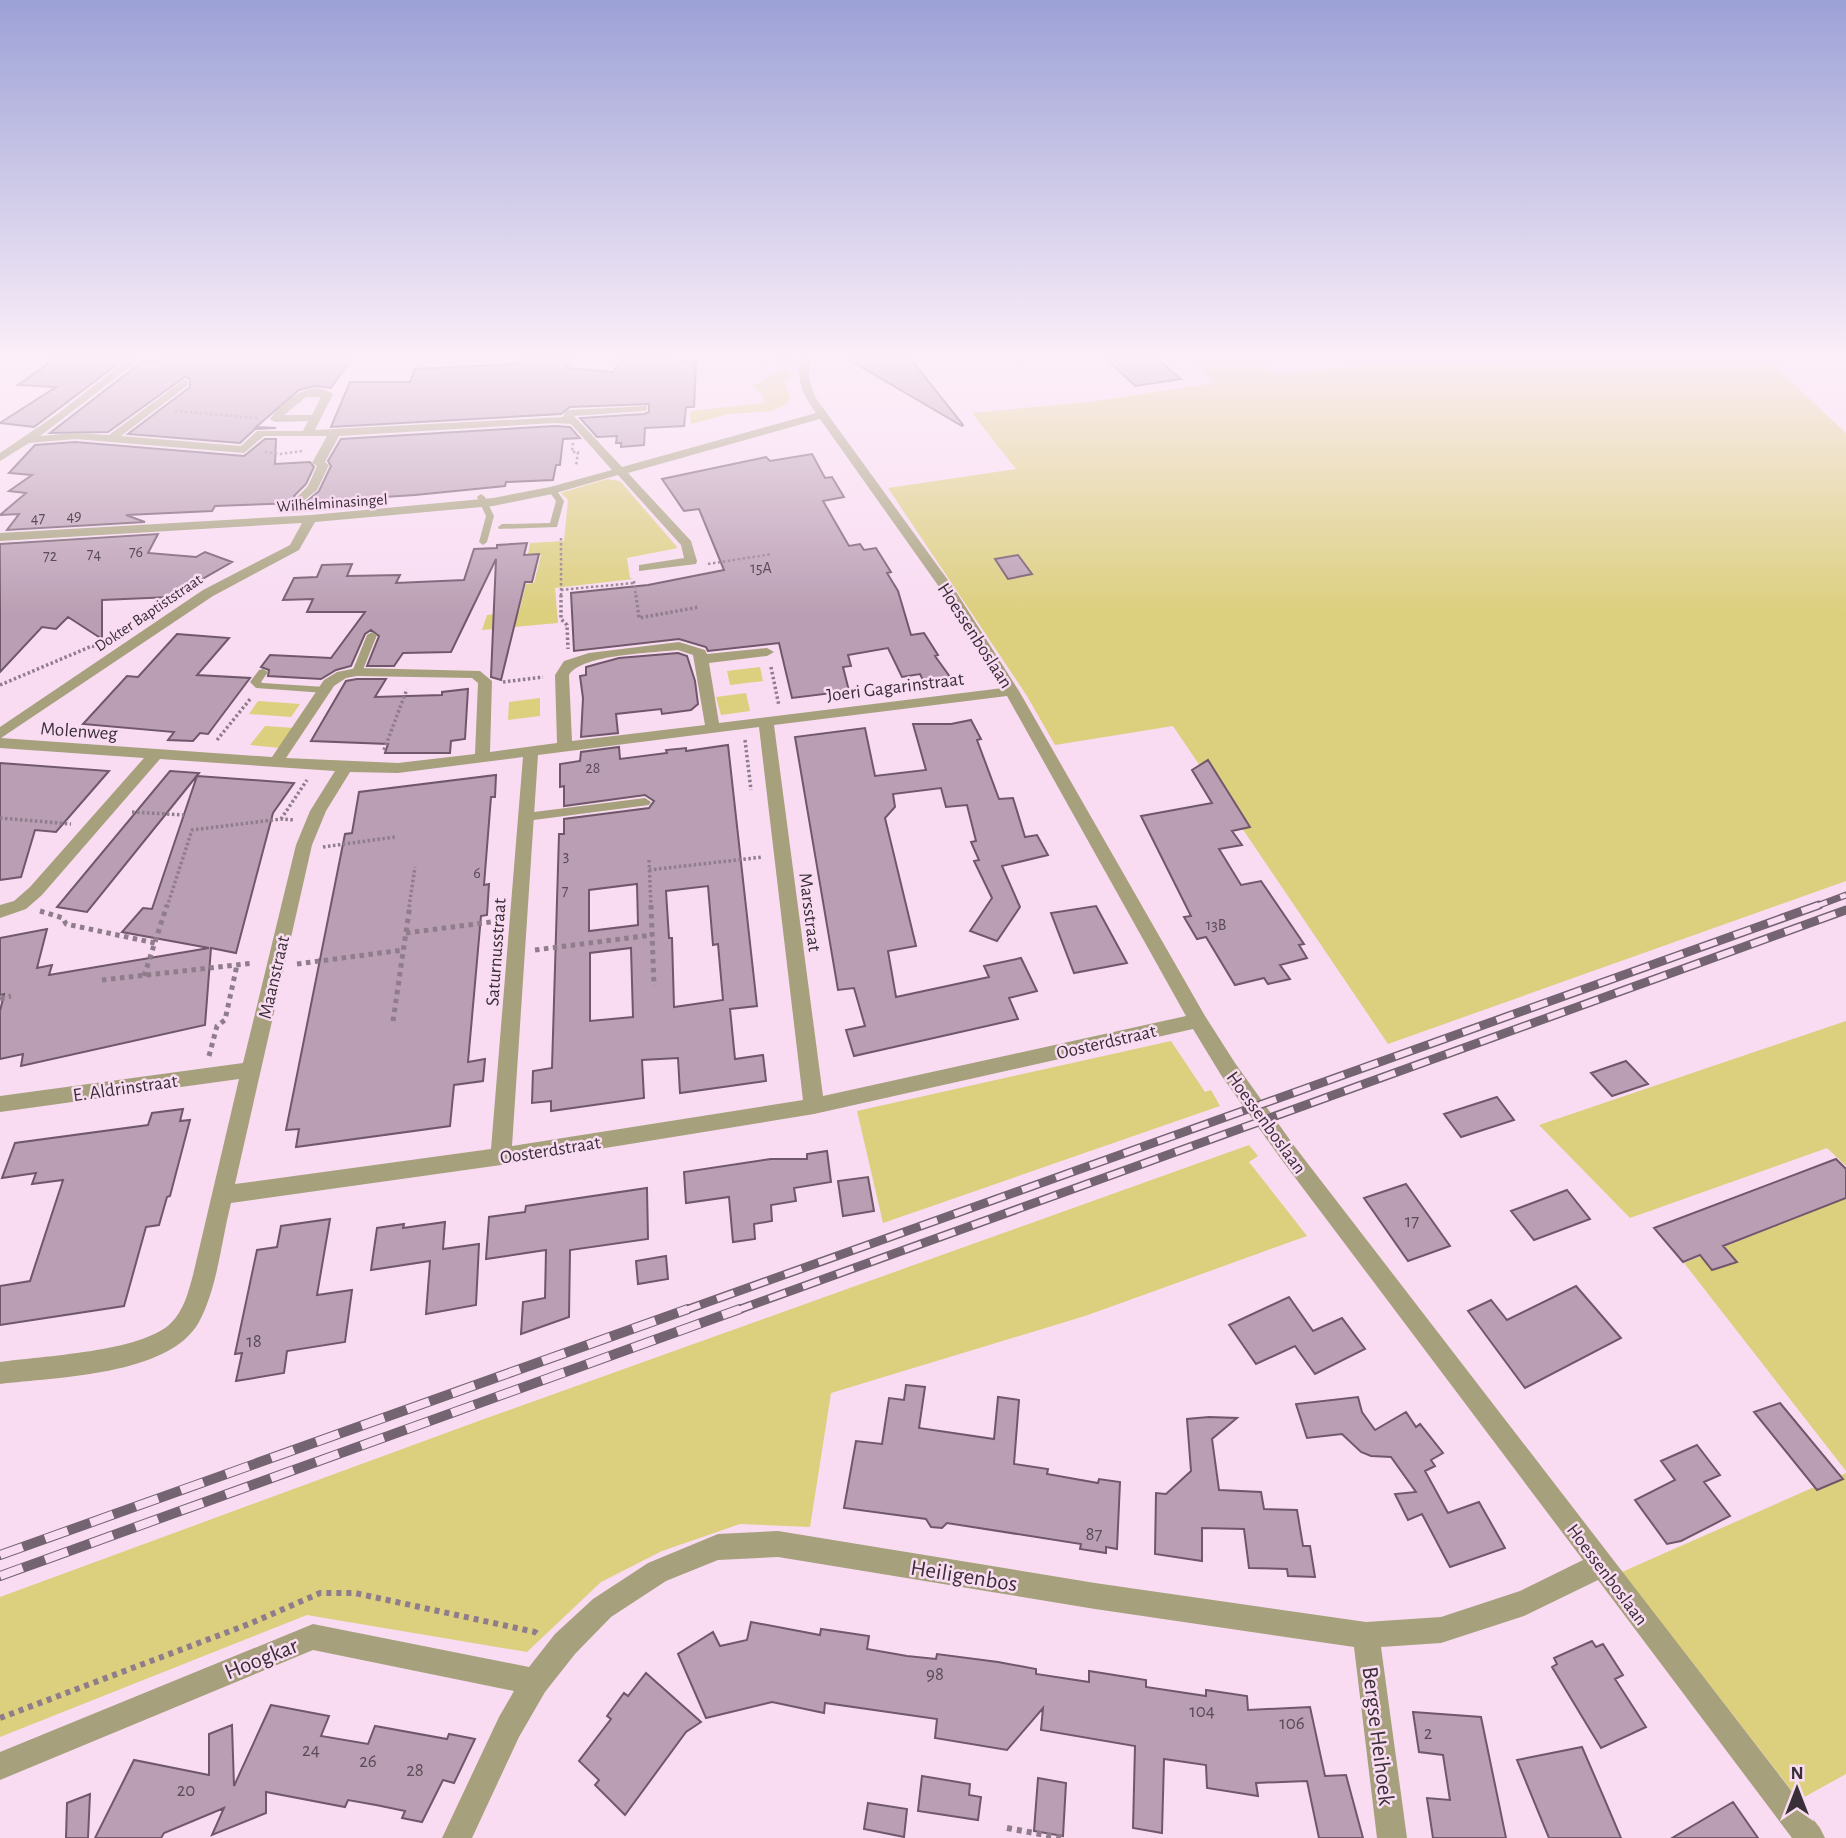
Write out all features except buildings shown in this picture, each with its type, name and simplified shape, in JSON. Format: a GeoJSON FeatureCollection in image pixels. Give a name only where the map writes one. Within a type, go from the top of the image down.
{"type":"FeatureCollection","features":[{"type":"Feature","properties":{"kind":"street"},"geometry":{"type":"LineString","coordinates":[[0,457],[21,444]]}},
{"type":"Feature","properties":{"kind":"street"},"geometry":{"type":"LineString","coordinates":[[169,444],[244,450],[250,444]]}},
{"type":"Feature","properties":{"kind":"street"},"geometry":{"type":"LineString","coordinates":[[302,498],[313,487],[323,465],[318,463],[329,444]]}},
{"type":"Feature","properties":{"kind":"street"},"geometry":{"type":"LineString","coordinates":[[595,444],[687,544],[690,561],[643,568]]}},
{"type":"Feature","properties":{"kind":"street","name":"Wilhelminasingel"},"geometry":{"type":"LineString","coordinates":[[0,537],[311,520],[482,500],[552,490],[720,444]]}},
{"type":"Feature","properties":{"kind":"street","name":"Hoessenboslaan"},"geometry":{"type":"LineString","coordinates":[[843,444],[948,590],[1012,691],[1198,1021],[1228,1069],[1288,1153],[1810,1838]]}},
{"type":"Feature","properties":{"kind":"street","name":"Dokter Baptiststraat"},"geometry":{"type":"LineString","coordinates":[[0,734],[208,593],[295,547],[311,520]]}},
{"type":"Feature","properties":{"kind":"street"},"geometry":{"type":"LineString","coordinates":[[565,747],[566,669],[589,657],[679,646],[701,653],[713,729]]}},
{"type":"Feature","properties":{"kind":"street"},"geometry":{"type":"LineString","coordinates":[[703,659],[768,652]]}},
{"type":"Feature","properties":{"kind":"street"},"geometry":{"type":"LineString","coordinates":[[276,762],[325,690],[342,675],[357,672],[475,674],[485,681],[482,758]]}},
{"type":"Feature","properties":{"kind":"street","name":"Joeri Gagarinstraat"},"geometry":{"type":"LineString","coordinates":[[155,755],[345,767],[421,766],[1012,691]]}},
{"type":"Feature","properties":{"kind":"street","name":"Marsstraat"},"geometry":{"type":"LineString","coordinates":[[774,721],[783,855],[814,1106]]}},
{"type":"Feature","properties":{"kind":"street","name":"Molenweg"},"geometry":{"type":"LineString","coordinates":[[0,743],[155,755]]}},
{"type":"Feature","properties":{"kind":"street","name":"Saturnusstraat"},"geometry":{"type":"LineString","coordinates":[[501,1156],[531,751]]}},
{"type":"Feature","properties":{"kind":"street"},"geometry":{"type":"LineString","coordinates":[[0,912],[20,905],[36,891],[155,755]]}},
{"type":"Feature","properties":{"kind":"street","name":"Maanstraat"},"geometry":{"type":"LineString","coordinates":[[222,1195],[303,850],[314,822],[345,767]]}},
{"type":"Feature","properties":{"kind":"street","name":"Oosterdstraat"},"geometry":{"type":"LineString","coordinates":[[222,1195],[501,1156],[814,1106],[1198,1021]]}},
{"type":"Feature","properties":{"kind":"street","name":"E. Aldrinstraat"},"geometry":{"type":"LineString","coordinates":[[0,1104],[251,1070]]}},
{"type":"Feature","properties":{"kind":"street"},"geometry":{"type":"LineString","coordinates":[[0,1373],[133,1354],[157,1346],[174,1336],[197,1301],[222,1195]]}},
{"type":"Feature","properties":{"kind":"street","name":"Heiligenbos"},"geometry":{"type":"LineString","coordinates":[[457,1838],[509,1727],[535,1682],[565,1644],[602,1608],[657,1572],[718,1547],[779,1544],[1095,1596],[1366,1635],[1441,1630],[1524,1603],[1601,1565]]}},
{"type":"Feature","properties":{"kind":"street","name":"Bergse Heihoek"},"geometry":{"type":"LineString","coordinates":[[1366,1635],[1392,1838]]}},
{"type":"Feature","properties":{"kind":"street","name":"Hoogkar"},"geometry":{"type":"LineString","coordinates":[[0,1766],[313,1637],[535,1682]]}},
{"type":"Feature","properties":{"kind":"lane"},"geometry":{"type":"LineString","coordinates":[[502,527],[554,525],[560,501],[552,490]]}},
{"type":"Feature","properties":{"kind":"lane"},"geometry":{"type":"LineString","coordinates":[[482,500],[491,516],[483,542]]}},
{"type":"Feature","properties":{"kind":"lane"},"geometry":{"type":"LineString","coordinates":[[357,672],[372,635]]}},
{"type":"Feature","properties":{"kind":"lane"},"geometry":{"type":"LineString","coordinates":[[262,672],[254,682],[260,686],[325,690]]}},
{"type":"Feature","properties":{"kind":"lane"},"geometry":{"type":"LineString","coordinates":[[526,817],[645,802]]}},
{"type":"Feature","properties":{"kind":"path"},"geometry":{"type":"LineString","coordinates":[[485,684],[566,669],[566,625],[561,619],[563,525],[554,525]]}},
{"type":"Feature","properties":{"kind":"path"},"geometry":{"type":"LineString","coordinates":[[690,561],[703,565],[772,554]]}},
{"type":"Feature","properties":{"kind":"path"},"geometry":{"type":"LineString","coordinates":[[643,568],[633,576],[639,618],[699,607]]}},
{"type":"Feature","properties":{"kind":"path"},"geometry":{"type":"LineString","coordinates":[[561,590],[634,583]]}},
{"type":"Feature","properties":{"kind":"path"},"geometry":{"type":"LineString","coordinates":[[0,685],[92,646],[118,652]]}},
{"type":"Feature","properties":{"kind":"path"},"geometry":{"type":"LineString","coordinates":[[768,652],[774,721]]}},
{"type":"Feature","properties":{"kind":"path"},"geometry":{"type":"LineString","coordinates":[[377,768],[413,672]]}},
{"type":"Feature","properties":{"kind":"path"},"geometry":{"type":"LineString","coordinates":[[203,758],[260,686]]}},
{"type":"Feature","properties":{"kind":"path"},"geometry":{"type":"LineString","coordinates":[[281,819],[317,765]]}},
{"type":"Feature","properties":{"kind":"path"},"geometry":{"type":"LineString","coordinates":[[106,810],[184,815]]}},
{"type":"Feature","properties":{"kind":"path"},"geometry":{"type":"LineString","coordinates":[[0,818],[93,825]]}},
{"type":"Feature","properties":{"kind":"path"},"geometry":{"type":"LineString","coordinates":[[144,976],[191,830],[281,819],[314,822]]}},
{"type":"Feature","properties":{"kind":"path"},"geometry":{"type":"LineString","coordinates":[[303,850],[395,837]]}},
{"type":"Feature","properties":{"kind":"path"},"geometry":{"type":"LineString","coordinates":[[649,870],[783,855]]}},
{"type":"Feature","properties":{"kind":"path"},"geometry":{"type":"LineString","coordinates":[[649,860],[654,986]]}},
{"type":"Feature","properties":{"kind":"path"},"geometry":{"type":"LineString","coordinates":[[393,1021],[415,867]]}},
{"type":"Feature","properties":{"kind":"path"},"geometry":{"type":"LineString","coordinates":[[20,905],[63,918],[66,924],[155,943]]}},
{"type":"Feature","properties":{"kind":"path"},"geometry":{"type":"LineString","coordinates":[[406,933],[519,918]]}},
{"type":"Feature","properties":{"kind":"path"},"geometry":{"type":"LineString","coordinates":[[516,952],[652,935]]}},
{"type":"Feature","properties":{"kind":"path"},"geometry":{"type":"LineString","coordinates":[[102,980],[403,950]]}},
{"type":"Feature","properties":{"kind":"path"},"geometry":{"type":"LineString","coordinates":[[204,1076],[216,1026],[225,1020],[237,965]]}},
{"type":"Feature","properties":{"kind":"path"},"geometry":{"type":"LineString","coordinates":[[0,999],[11,996]]}},
{"type":"Feature","properties":{"kind":"path"},"geometry":{"type":"LineString","coordinates":[[1006,1828],[1062,1838]]}},
{"type":"Feature","properties":{"kind":"shaded area"},"geometry":{"type":"Polygon","coordinates":[[[996,444],[1846,444],[1846,881],[1388,1044],[1173,726],[1055,745],[1027,696],[888,488],[1016,469],[996,444]]]}},
{"type":"Feature","properties":{"kind":"shaded area"},"geometry":{"type":"Polygon","coordinates":[[[607,479],[620,481],[678,548],[627,558],[630,578],[633,579],[555,588],[558,623],[482,630],[487,615],[519,612],[526,584],[534,583],[541,555],[528,554],[530,543],[564,541],[568,500],[561,493],[607,479]]]}},
{"type":"Feature","properties":{"kind":"shaded area"},"geometry":{"type":"Polygon","coordinates":[[[760,667],[763,681],[730,685],[727,671],[760,667]]]}},
{"type":"Feature","properties":{"kind":"shaded area"},"geometry":{"type":"Polygon","coordinates":[[[746,693],[750,711],[721,715],[716,697],[746,693]]]}},
{"type":"Feature","properties":{"kind":"shaded area"},"geometry":{"type":"Polygon","coordinates":[[[540,698],[540,716],[508,720],[509,702],[540,698]]]}},
{"type":"Feature","properties":{"kind":"shaded area"},"geometry":{"type":"Polygon","coordinates":[[[258,701],[300,704],[291,717],[249,714],[258,701]]]}},
{"type":"Feature","properties":{"kind":"shaded area"},"geometry":{"type":"Polygon","coordinates":[[[265,726],[295,728],[281,748],[250,745],[265,726]]]}},
{"type":"Feature","properties":{"kind":"shaded area"},"geometry":{"type":"Polygon","coordinates":[[[1846,1021],[1846,1166],[1827,1148],[1630,1218],[1539,1125],[1846,1021]]]}},
{"type":"Feature","properties":{"kind":"shaded area"},"geometry":{"type":"Polygon","coordinates":[[[1171,1041],[1205,1092],[1211,1090],[1220,1106],[883,1223],[857,1111],[1171,1041]]]}},
{"type":"Feature","properties":{"kind":"shaded area"},"geometry":{"type":"Polygon","coordinates":[[[1249,1145],[1258,1156],[1249,1162],[1307,1236],[1085,1316],[831,1393],[810,1527],[740,1524],[662,1551],[601,1582],[527,1652],[307,1615],[0,1737],[0,1597],[484,1419],[1249,1145]]]}},
{"type":"Feature","properties":{"kind":"shaded area"},"geometry":{"type":"Polygon","coordinates":[[[1846,1198],[1846,1471],[1684,1263],[1846,1198]]]}},
{"type":"Feature","properties":{"kind":"shaded area"},"geometry":{"type":"Polygon","coordinates":[[[1846,1473],[1846,1774],[1799,1800],[1622,1572],[1846,1473]]]}},
{"type":"Feature","properties":{"kind":"railway"},"geometry":{"type":"LineString","coordinates":[[1814,907],[1846,895]]}},
{"type":"Feature","properties":{"kind":"railway"},"geometry":{"type":"LineString","coordinates":[[683,1311],[1819,905]]}},
{"type":"Feature","properties":{"kind":"railway"},"geometry":{"type":"LineString","coordinates":[[735,1311],[1846,910]]}},
{"type":"Feature","properties":{"kind":"railway"},"geometry":{"type":"LineString","coordinates":[[0,1555],[688,1309]]}},
{"type":"Feature","properties":{"kind":"railway"},"geometry":{"type":"LineString","coordinates":[[0,1576],[740,1309]]}}]}
